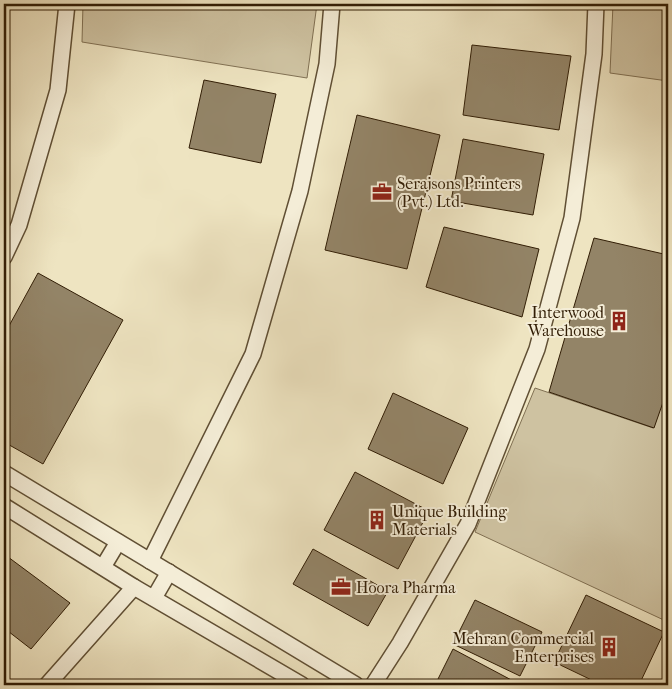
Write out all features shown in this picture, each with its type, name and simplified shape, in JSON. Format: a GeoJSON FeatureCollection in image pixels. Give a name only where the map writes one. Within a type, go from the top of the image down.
{"type":"FeatureCollection","features":[{"type":"Feature","properties":{"kind":"lane"},"geometry":{"type":"LineString","coordinates":[[4,256],[20,225],[58,90],[67,4]]}},
{"type":"Feature","properties":{"kind":"lane"},"geometry":{"type":"LineString","coordinates":[[150,561],[253,354],[300,191],[327,64],[332,4]]}},
{"type":"Feature","properties":{"kind":"lane"},"geometry":{"type":"LineString","coordinates":[[373,685],[400,643],[468,524],[538,349],[572,218],[594,54],[596,4]]}},
{"type":"Feature","properties":{"kind":"lane"},"geometry":{"type":"LineString","coordinates":[[4,473],[169,572],[346,683]]}},
{"type":"Feature","properties":{"kind":"lane"},"geometry":{"type":"LineString","coordinates":[[4,506],[134,587],[302,685]]}},
{"type":"Feature","properties":{"kind":"lane"},"geometry":{"type":"LineString","coordinates":[[102,567],[118,542]]}},
{"type":"Feature","properties":{"kind":"lane"},"geometry":{"type":"LineString","coordinates":[[154,598],[169,572]]}},
{"type":"Feature","properties":{"kind":"lane"},"geometry":{"type":"LineString","coordinates":[[47,685],[134,587]]}},
{"type":"Feature","properties":{"kind":"shaded area"},"geometry":{"type":"Polygon","coordinates":[[[83,4],[317,4],[307,78],[82,42],[83,4]]]}},
{"type":"Feature","properties":{"kind":"shaded area"},"geometry":{"type":"Polygon","coordinates":[[[613,4],[668,4],[668,81],[610,73],[613,4]]]}},
{"type":"Feature","properties":{"kind":"shaded area"},"geometry":{"type":"Polygon","coordinates":[[[535,388],[653,428],[668,388],[668,622],[475,532],[535,388]]]}},
{"type":"Feature","properties":{"kind":"building"},"geometry":{"type":"Polygon","coordinates":[[[472,45],[571,56],[559,130],[463,115],[472,45]]]}},
{"type":"Feature","properties":{"kind":"building"},"geometry":{"type":"Polygon","coordinates":[[[204,80],[276,94],[261,163],[189,148],[204,80]]]}},
{"type":"Feature","properties":{"kind":"building","name":"Serajsons Printers (Pvt.) Ltd."},"geometry":{"type":"Polygon","coordinates":[[[357,115],[440,135],[407,269],[325,250],[357,115]]]}},
{"type":"Feature","properties":{"kind":"building"},"geometry":{"type":"Polygon","coordinates":[[[463,139],[544,154],[533,215],[451,201],[463,139]]]}},
{"type":"Feature","properties":{"kind":"building"},"geometry":{"type":"Polygon","coordinates":[[[444,227],[539,249],[522,317],[426,287],[444,227]]]}},
{"type":"Feature","properties":{"kind":"building","name":"Interwood Warehouse"},"geometry":{"type":"Polygon","coordinates":[[[594,238],[668,255],[668,388],[654,428],[549,392],[594,238]]]}},
{"type":"Feature","properties":{"kind":"building"},"geometry":{"type":"Polygon","coordinates":[[[38,273],[123,320],[43,464],[4,442],[4,335],[38,273]]]}},
{"type":"Feature","properties":{"kind":"building"},"geometry":{"type":"Polygon","coordinates":[[[393,393],[468,428],[443,484],[368,449],[393,393]]]}},
{"type":"Feature","properties":{"kind":"building","name":"Unique Building Materials"},"geometry":{"type":"Polygon","coordinates":[[[355,472],[429,511],[398,569],[324,530],[355,472]]]}},
{"type":"Feature","properties":{"kind":"building","name":"Hoora Pharma"},"geometry":{"type":"Polygon","coordinates":[[[313,549],[388,591],[368,626],[293,584],[313,549]]]}},
{"type":"Feature","properties":{"kind":"building"},"geometry":{"type":"Polygon","coordinates":[[[4,554],[70,603],[31,649],[4,628],[4,554]]]}},
{"type":"Feature","properties":{"kind":"building","name":"Mehran Commercial Enterprises"},"geometry":{"type":"Polygon","coordinates":[[[586,595],[664,632],[639,685],[602,685],[554,662],[586,595]]]}},
{"type":"Feature","properties":{"kind":"building"},"geometry":{"type":"Polygon","coordinates":[[[475,600],[542,632],[520,676],[453,644],[475,600]]]}},
{"type":"Feature","properties":{"kind":"building","name":"Mehran Commercial Enterprises"},"geometry":{"type":"Polygon","coordinates":[[[453,649],[517,683],[516,685],[435,685],[453,649]]]}},
{"type":"Feature","properties":{"kind":"place","name":"Serajsons Printers (Pvt.) Ltd."},"geometry":{"type":"Point","coordinates":[382,192]}},
{"type":"Feature","properties":{"kind":"place","name":"Interwood Warehouse"},"geometry":{"type":"Point","coordinates":[619,321]}},
{"type":"Feature","properties":{"kind":"place","name":"Unique Building Materials"},"geometry":{"type":"Point","coordinates":[377,520]}},
{"type":"Feature","properties":{"kind":"place","name":"Hoora Pharma"},"geometry":{"type":"Point","coordinates":[341,587]}},
{"type":"Feature","properties":{"kind":"place","name":"Mehran Commercial Enterprises"},"geometry":{"type":"Point","coordinates":[609,647]}}]}
